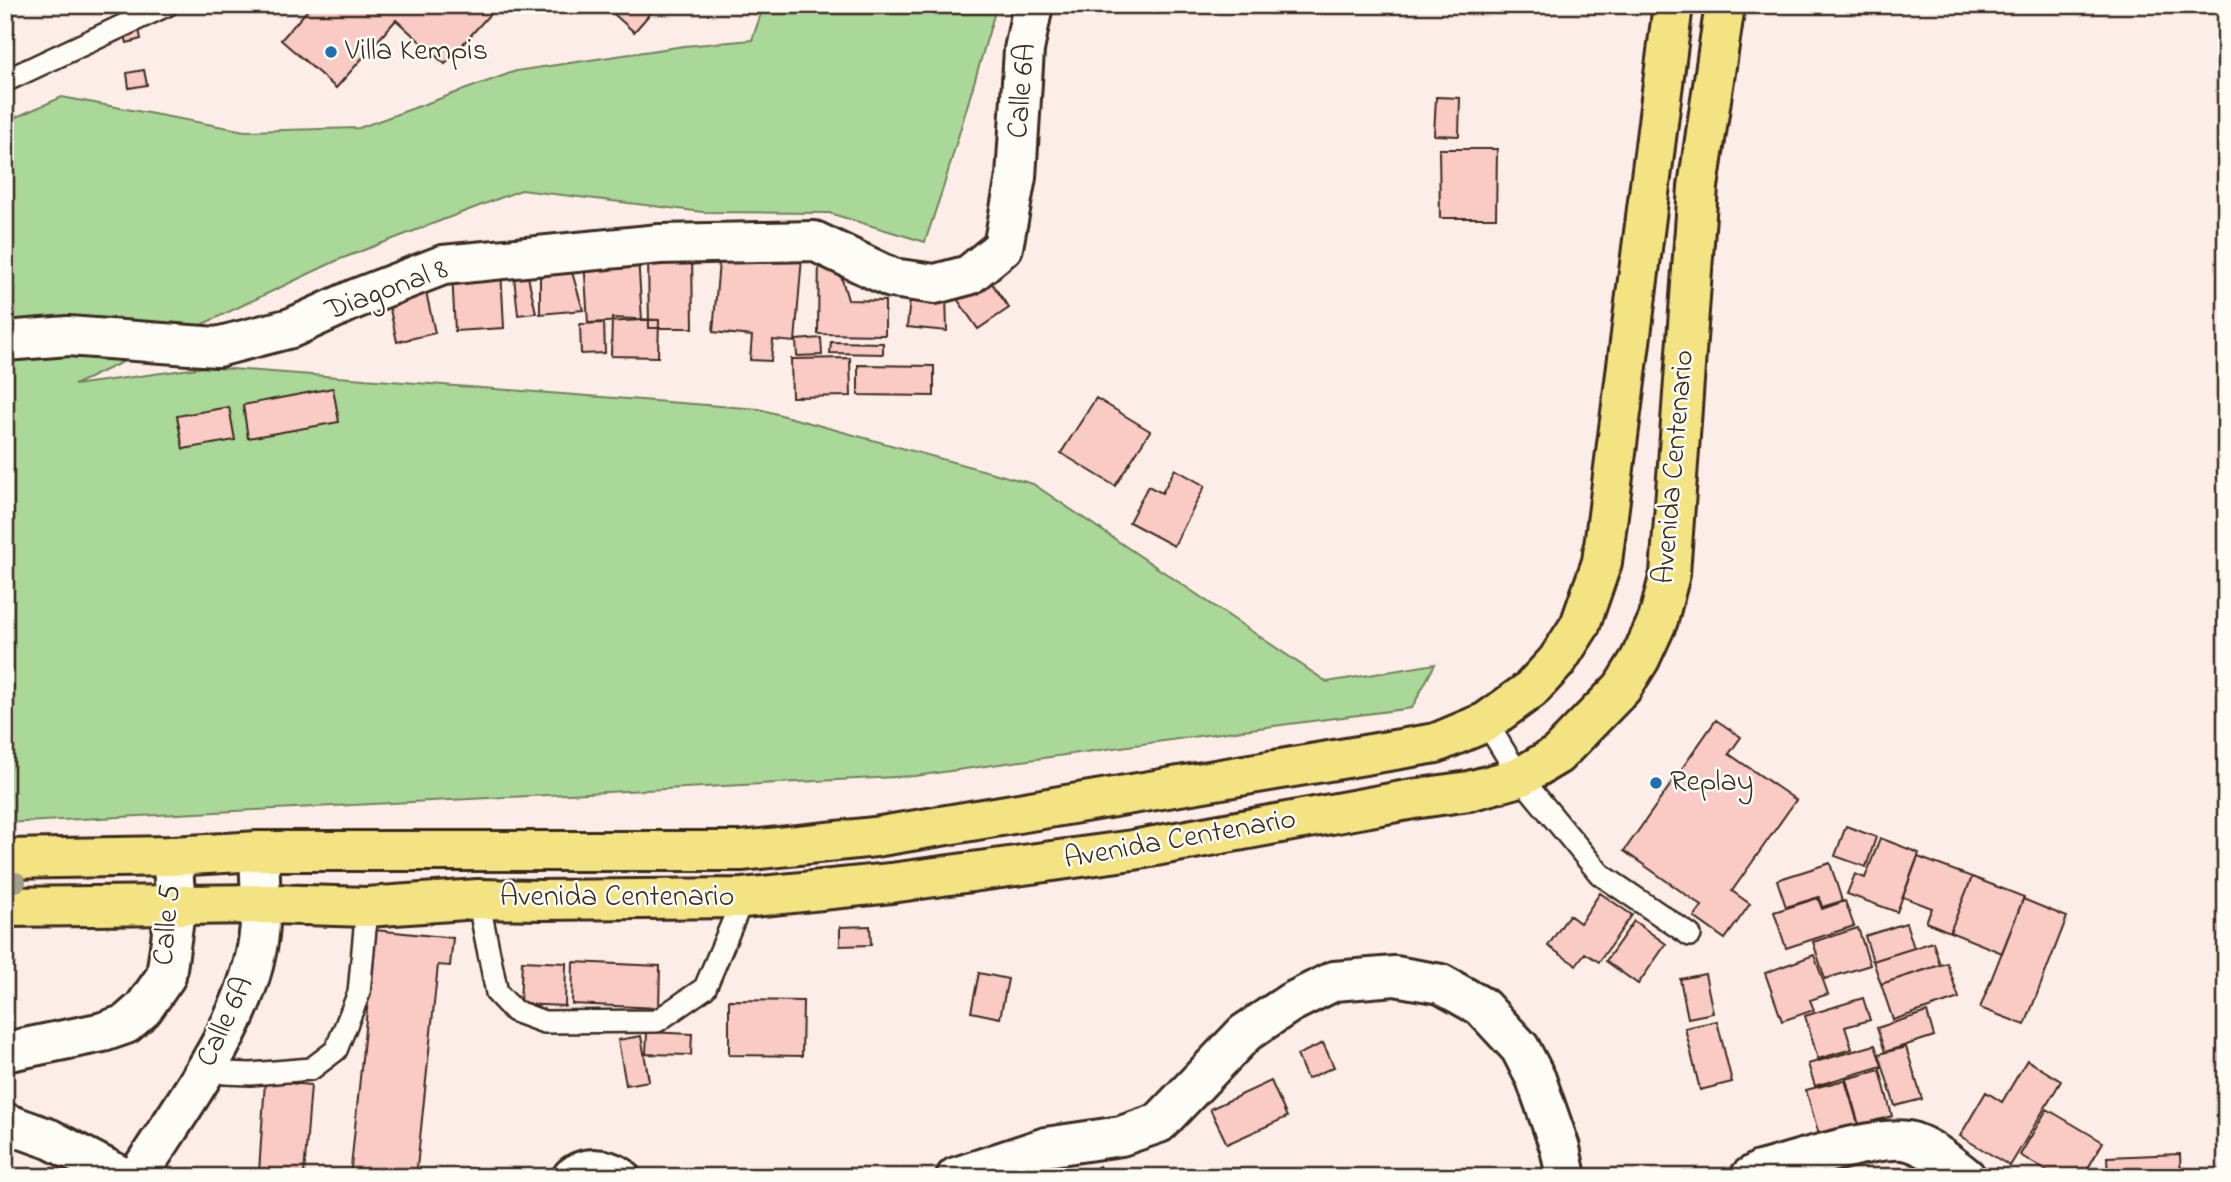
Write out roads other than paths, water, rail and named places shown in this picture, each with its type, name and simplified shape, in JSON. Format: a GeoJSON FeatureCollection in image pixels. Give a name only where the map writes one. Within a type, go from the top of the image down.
{"type":"FeatureCollection","features":[{"type":"Feature","properties":{"kind":"main road","name":"Avenida Centenario"},"geometry":{"type":"LineString","coordinates":[[5,859],[172,856],[259,851],[741,851],[875,837],[1436,743],[1486,723],[1530,690],[1557,661],[1580,625],[1602,562],[1673,5]]}},
{"type":"Feature","properties":{"kind":"main road","name":"Avenida Centenario"},"geometry":{"type":"LineString","coordinates":[[5,907],[261,904],[367,907],[478,899],[743,898],[891,883],[1133,850],[1469,791],[1520,777],[1557,755],[1622,688],[1640,659],[1658,620],[1670,573],[1698,187],[1725,5]]}},
{"type":"Feature","properties":{"kind":"main road"},"geometry":{"type":"LineString","coordinates":[[540,900],[541,852]]}},
{"type":"Feature","properties":{"kind":"street","name":"Calle 6A"},"geometry":{"type":"LineString","coordinates":[[814,241],[892,278],[935,284],[969,275],[1003,247],[1016,177],[1024,50],[1033,5]]}},
{"type":"Feature","properties":{"kind":"street","name":"Diagonal 8"},"geometry":{"type":"LineString","coordinates":[[5,341],[68,336],[217,347],[291,328],[355,299],[443,265],[660,244],[814,241]]}},
{"type":"Feature","properties":{"kind":"street","name":"Calle 6A"},"geometry":{"type":"LineString","coordinates":[[137,1177],[210,1062],[240,1004],[257,949],[261,904],[259,851]]}},
{"type":"Feature","properties":{"kind":"street","name":"Calle 5"},"geometry":{"type":"LineString","coordinates":[[5,1052],[103,1032],[126,1024],[143,1009],[166,976],[176,904],[172,856]]}},
{"type":"Feature","properties":{"kind":"street"},"geometry":{"type":"LineString","coordinates":[[956,1177],[1046,1147],[1121,1136],[1159,1123],[1245,1034],[1290,1003],[1334,981],[1395,976],[1441,984],[1482,1007],[1520,1048],[1540,1090],[1560,1148],[1566,1177]]}},
{"type":"Feature","properties":{"kind":"street"},"geometry":{"type":"LineString","coordinates":[[5,1123],[50,1139],[123,1177]]}},
{"type":"Feature","properties":{"kind":"street"},"geometry":{"type":"LineString","coordinates":[[1750,1177],[1760,1171],[1840,1149],[1909,1140],[1929,1149],[1966,1177]]}},
{"type":"Feature","properties":{"kind":"street"},"geometry":{"type":"LineString","coordinates":[[572,1177],[580,1170],[610,1170],[620,1177]]}},
{"type":"Feature","properties":{"kind":"lane"},"geometry":{"type":"LineString","coordinates":[[5,81],[167,5]]}},
{"type":"Feature","properties":{"kind":"lane"},"geometry":{"type":"LineString","coordinates":[[1486,723],[1520,777],[1600,874],[1690,935]]}},
{"type":"Feature","properties":{"kind":"lane"},"geometry":{"type":"LineString","coordinates":[[478,899],[497,993],[514,1012],[544,1022],[657,1021],[705,988],[743,898]]}},
{"type":"Feature","properties":{"kind":"lane"},"geometry":{"type":"LineString","coordinates":[[210,1062],[224,1073],[251,1074],[311,1069],[336,1050],[359,993],[367,907]]}},
{"type":"Feature","properties":{"kind":"place","name":"Villa Kempis"},"geometry":{"type":"Point","coordinates":[331,52]}},
{"type":"Feature","properties":{"kind":"place","name":"Replay"},"geometry":{"type":"Point","coordinates":[1656,783]}}]}
